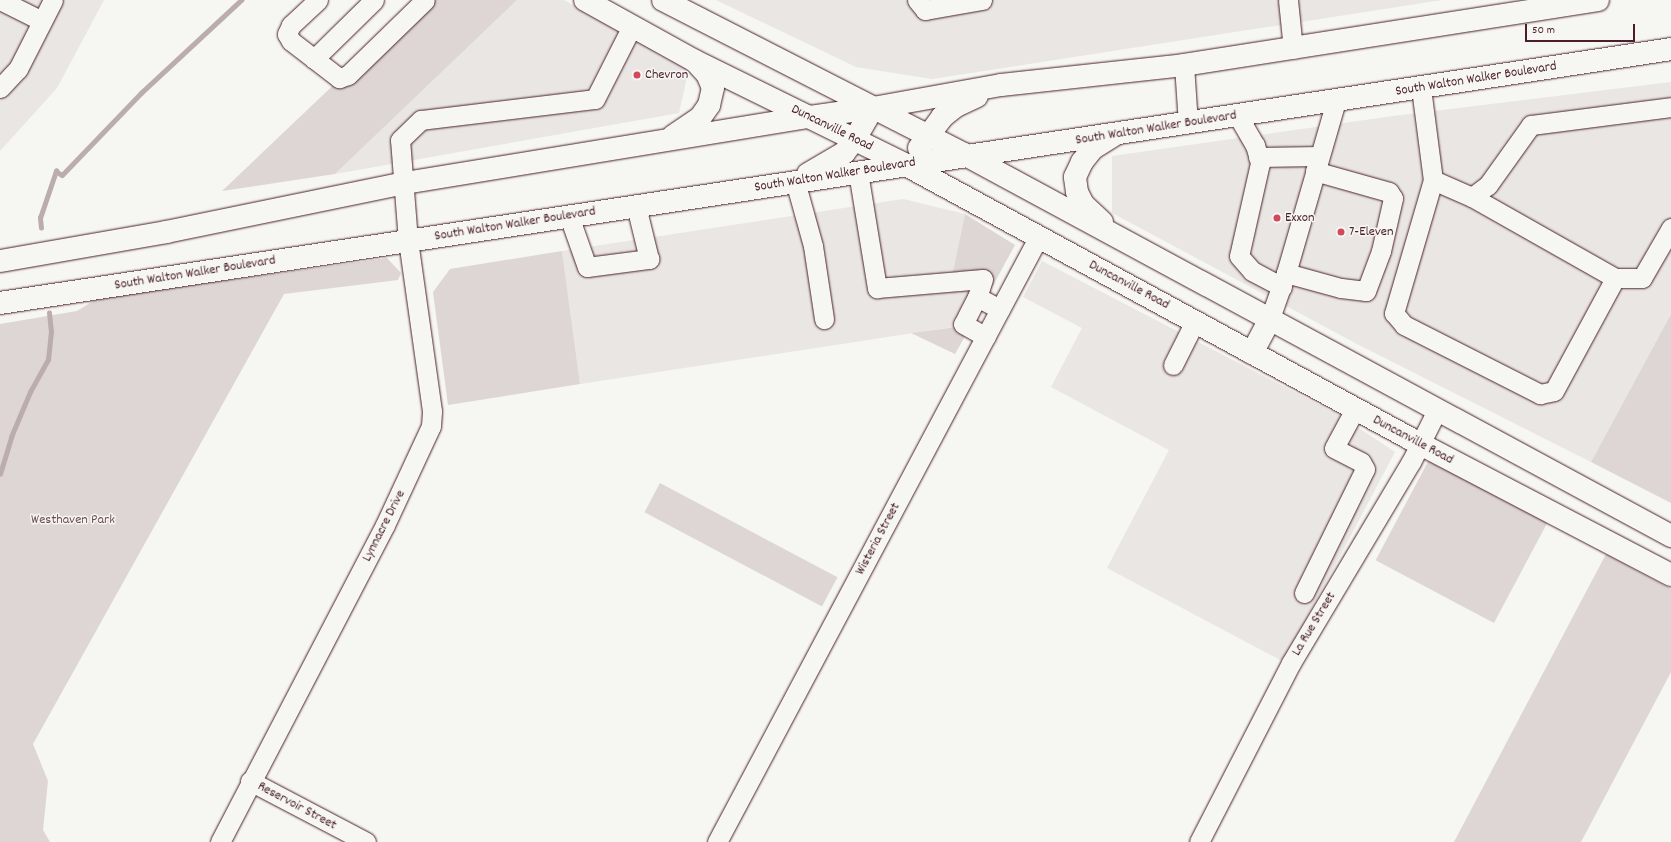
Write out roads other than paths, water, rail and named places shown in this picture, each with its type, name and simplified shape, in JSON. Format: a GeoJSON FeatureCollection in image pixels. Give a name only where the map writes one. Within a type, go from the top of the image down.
{"type":"FeatureCollection","features":[{"type":"Feature","properties":{"kind":"main road","name":"Duncanville Road"},"geometry":{"type":"LineString","coordinates":[[585,0],[695,61],[810,116],[906,165],[1420,444],[1671,575]]}},
{"type":"Feature","properties":{"kind":"main road"},"geometry":{"type":"LineString","coordinates":[[663,0],[964,154],[1269,321],[1671,536]]}},
{"type":"Feature","properties":{"kind":"main road"},"geometry":{"type":"LineString","coordinates":[[0,261],[158,233],[405,183],[810,116],[873,108],[1001,85],[1184,65],[1293,49],[1598,0]]}},
{"type":"Feature","properties":{"kind":"main road","name":"South Walton Walker Boulevard"},"geometry":{"type":"LineString","coordinates":[[0,303],[906,165],[964,154],[1238,116],[1671,49]]}},
{"type":"Feature","properties":{"kind":"main road"},"geometry":{"type":"LineString","coordinates":[[667,140],[700,118],[709,105],[713,88],[707,74],[695,61]]}},
{"type":"Feature","properties":{"kind":"main road"},"geometry":{"type":"LineString","coordinates":[[906,165],[942,118],[956,106],[1001,85]]}},
{"type":"Feature","properties":{"kind":"main road"},"geometry":{"type":"LineString","coordinates":[[795,181],[829,164],[844,153],[855,139],[873,108]]}},
{"type":"Feature","properties":{"kind":"main road"},"geometry":{"type":"LineString","coordinates":[[1116,134],[1092,149],[1082,162],[1075,177],[1077,192],[1083,204],[1117,237]]}},
{"type":"Feature","properties":{"kind":"main road"},"geometry":{"type":"LineString","coordinates":[[1252,353],[1269,321]]}},
{"type":"Feature","properties":{"kind":"street"},"geometry":{"type":"LineString","coordinates":[[0,0],[42,21]]}},
{"type":"Feature","properties":{"kind":"street"},"geometry":{"type":"LineString","coordinates":[[0,88],[18,69],[53,0]]}},
{"type":"Feature","properties":{"kind":"street"},"geometry":{"type":"LineString","coordinates":[[318,0],[291,25],[287,34],[291,41],[339,78],[346,76],[425,0]]}},
{"type":"Feature","properties":{"kind":"street"},"geometry":{"type":"LineString","coordinates":[[314,59],[374,0]]}},
{"type":"Feature","properties":{"kind":"street"},"geometry":{"type":"LineString","coordinates":[[917,0],[925,10],[977,0]]}},
{"type":"Feature","properties":{"kind":"street"},"geometry":{"type":"LineString","coordinates":[[1288,0],[1293,49]]}},
{"type":"Feature","properties":{"kind":"street","name":"Lynnacre Drive"},"geometry":{"type":"LineString","coordinates":[[220,842],[250,781],[385,525],[431,426],[432,411],[408,241],[405,183],[400,140],[421,120],[595,99],[632,26]]}},
{"type":"Feature","properties":{"kind":"street"},"geometry":{"type":"LineString","coordinates":[[1184,65],[1188,123]]}},
{"type":"Feature","properties":{"kind":"street"},"geometry":{"type":"LineString","coordinates":[[1421,88],[1433,180],[1394,313],[1404,325],[1540,394],[1554,391],[1615,278]]}},
{"type":"Feature","properties":{"kind":"street"},"geometry":{"type":"LineString","coordinates":[[1269,321],[1284,280],[1336,101]]}},
{"type":"Feature","properties":{"kind":"street"},"geometry":{"type":"LineString","coordinates":[[1472,197],[1488,185],[1531,126],[1671,108]]}},
{"type":"Feature","properties":{"kind":"street"},"geometry":{"type":"LineString","coordinates":[[1238,116],[1255,145],[1258,157],[1260,163],[1239,256],[1252,271],[1284,280],[1366,290],[1381,251],[1393,198],[1389,192],[1317,163],[1258,157]]}},
{"type":"Feature","properties":{"kind":"street"},"geometry":{"type":"LineString","coordinates":[[858,172],[876,288],[983,279],[977,297],[963,324],[986,337]]}},
{"type":"Feature","properties":{"kind":"street"},"geometry":{"type":"LineString","coordinates":[[1433,180],[1472,197],[1615,278],[1642,278],[1671,228]]}},
{"type":"Feature","properties":{"kind":"street"},"geometry":{"type":"LineString","coordinates":[[795,181],[813,246],[824,319]]}},
{"type":"Feature","properties":{"kind":"street"},"geometry":{"type":"LineString","coordinates":[[569,216],[587,267],[649,259],[636,206]]}},
{"type":"Feature","properties":{"kind":"street","name":"Wisteria Street"},"geometry":{"type":"LineString","coordinates":[[717,842],[1039,236]]}},
{"type":"Feature","properties":{"kind":"street"},"geometry":{"type":"LineString","coordinates":[[977,297],[1000,309]]}},
{"type":"Feature","properties":{"kind":"street"},"geometry":{"type":"LineString","coordinates":[[1173,365],[1195,321]]}},
{"type":"Feature","properties":{"kind":"street"},"geometry":{"type":"LineString","coordinates":[[1304,593],[1365,470],[1361,462],[1334,448],[1355,409]]}},
{"type":"Feature","properties":{"kind":"street","name":"La Rue Street"},"geometry":{"type":"LineString","coordinates":[[1199,842],[1291,664],[1420,444],[1437,410]]}},
{"type":"Feature","properties":{"kind":"street","name":"Reservoir Street"},"geometry":{"type":"LineString","coordinates":[[250,781],[366,842]]}},
{"type":"Feature","properties":{"kind":"waterway"},"geometry":{"type":"LineString","coordinates":[[41,228],[40,218],[56,171],[62,175],[141,93],[241,0]]}},
{"type":"Feature","properties":{"kind":"waterway"},"geometry":{"type":"LineString","coordinates":[[0,474],[11,437],[30,392],[48,360],[51,332],[49,313]]}},
{"type":"Feature","properties":{"kind":"place","name":"Chevron"},"geometry":{"type":"Point","coordinates":[637,75]}},
{"type":"Feature","properties":{"kind":"place","name":"Exxon"},"geometry":{"type":"Point","coordinates":[1277,218]}},
{"type":"Feature","properties":{"kind":"place","name":"7-Eleven"},"geometry":{"type":"Point","coordinates":[1341,232]}},
{"type":"Feature","properties":{"kind":"park label","name":"Westhaven Park"},"geometry":{"type":"Point","coordinates":[73,520]}}]}
